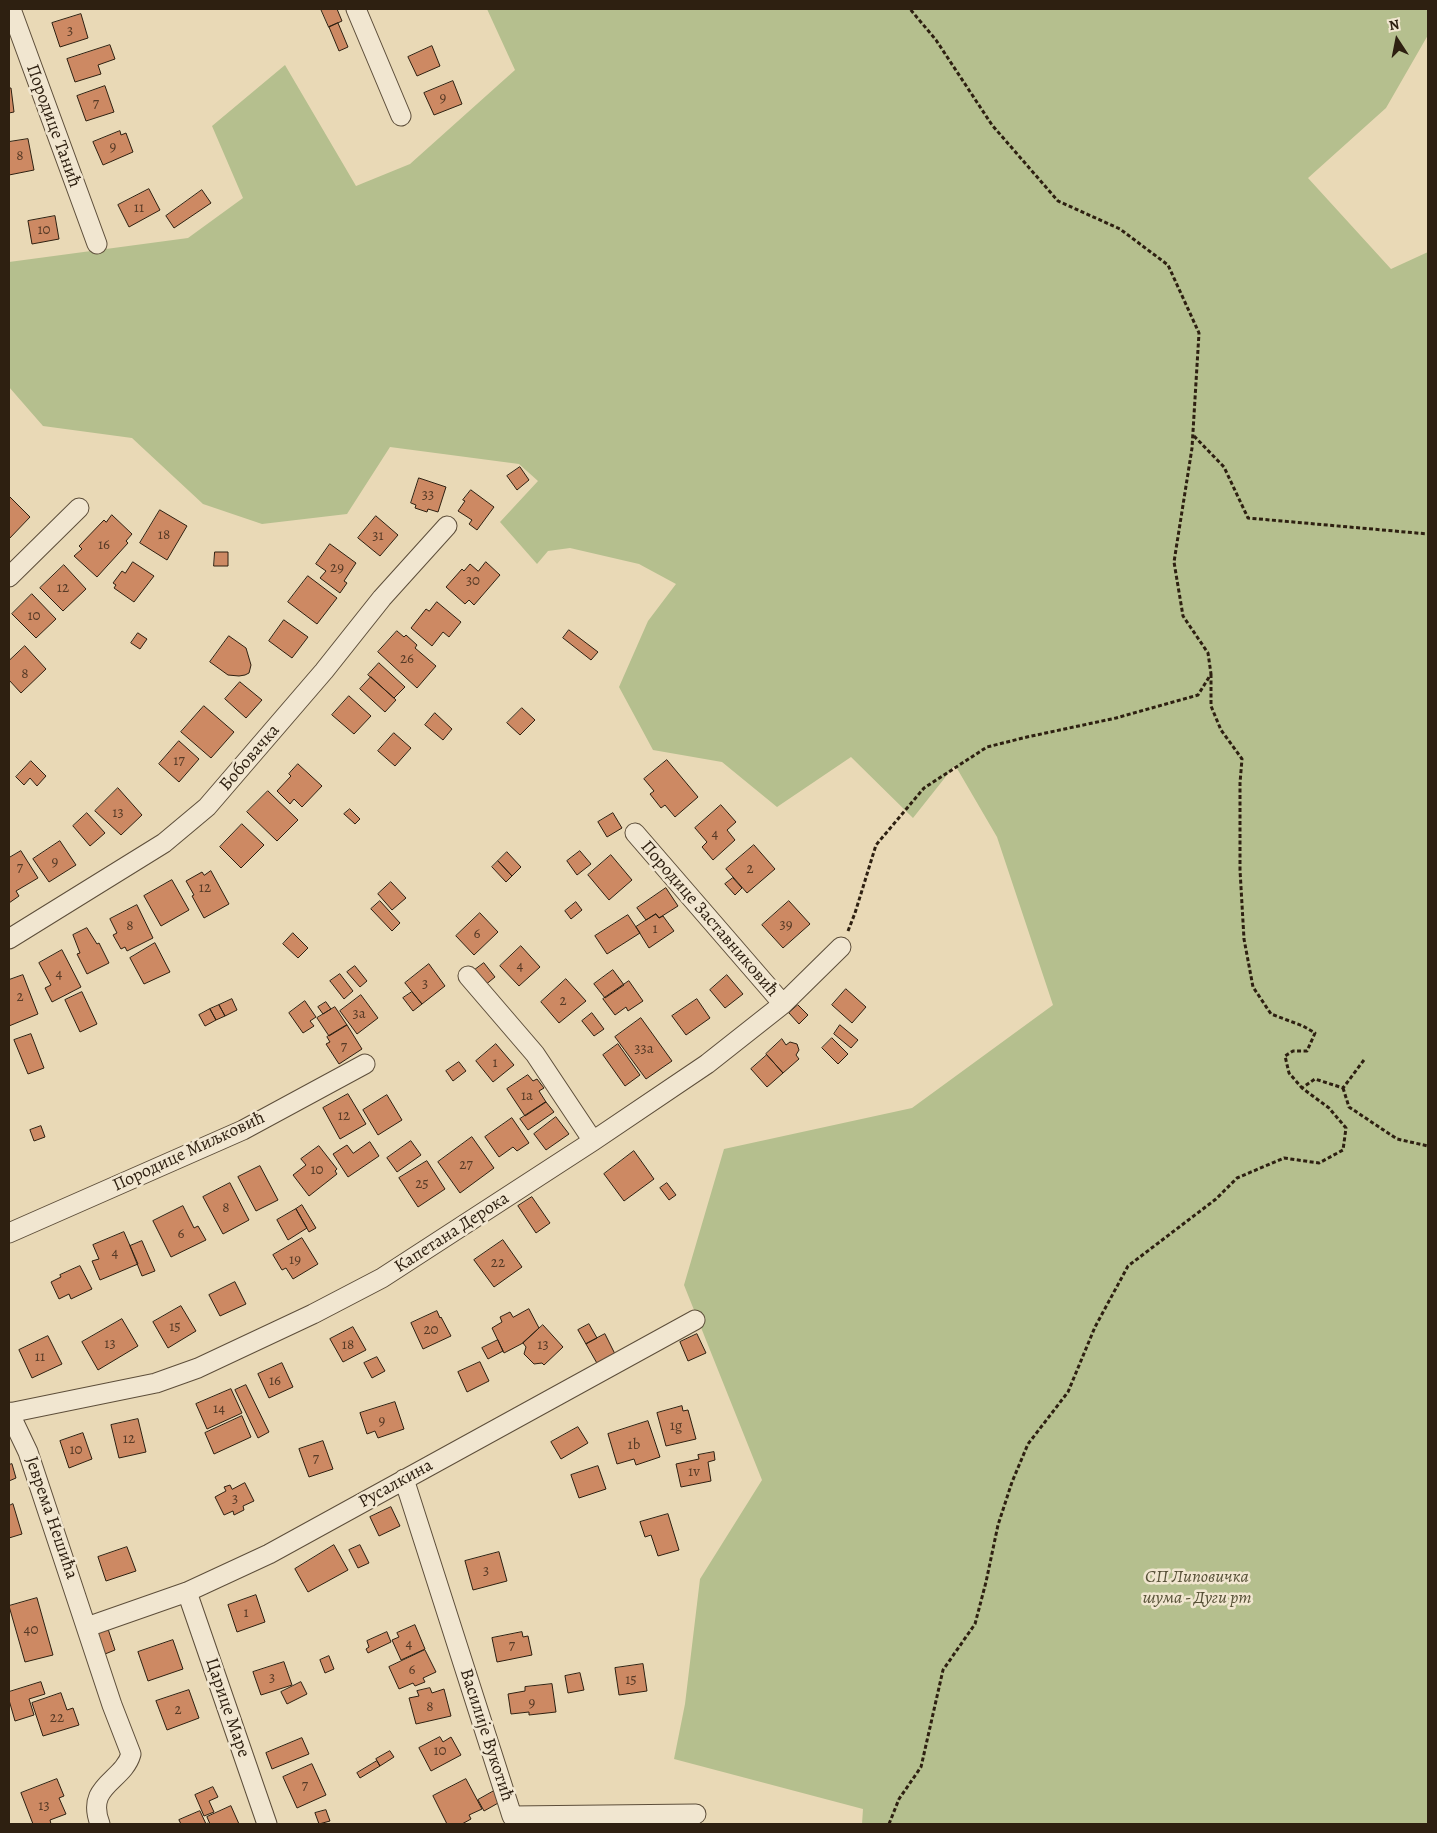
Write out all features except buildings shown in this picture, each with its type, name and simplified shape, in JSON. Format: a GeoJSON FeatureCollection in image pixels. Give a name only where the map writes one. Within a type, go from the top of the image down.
{"type":"FeatureCollection","features":[{"type":"Feature","properties":{"kind":"street","name":"Породице Танић"},"geometry":{"type":"LineString","coordinates":[[11,9],[97,244]]}},
{"type":"Feature","properties":{"kind":"street"},"geometry":{"type":"LineString","coordinates":[[356,9],[401,116]]}},
{"type":"Feature","properties":{"kind":"street"},"geometry":{"type":"LineString","coordinates":[[9,577],[79,508]]}},
{"type":"Feature","properties":{"kind":"street","name":"Бобовачка"},"geometry":{"type":"LineString","coordinates":[[9,939],[164,843],[207,807],[324,671],[382,598],[447,526]]}},
{"type":"Feature","properties":{"kind":"street","name":"Породице Заставниковић"},"geometry":{"type":"LineString","coordinates":[[635,833],[783,1004]]}},
{"type":"Feature","properties":{"kind":"street","name":"Капетана Дерока"},"geometry":{"type":"LineString","coordinates":[[9,1413],[156,1383],[198,1368],[313,1314],[382,1278],[593,1141],[707,1064],[783,1004],[841,947]]}},
{"type":"Feature","properties":{"kind":"street"},"geometry":{"type":"LineString","coordinates":[[468,976],[535,1054],[593,1141]]}},
{"type":"Feature","properties":{"kind":"street","name":"Породице Миљковић"},"geometry":{"type":"LineString","coordinates":[[9,1233],[243,1130],[365,1064]]}},
{"type":"Feature","properties":{"kind":"street","name":"Русалкина"},"geometry":{"type":"LineString","coordinates":[[87,1627],[187,1592],[269,1554],[695,1320]]}},
{"type":"Feature","properties":{"kind":"street","name":"Јеврема Нешића"},"geometry":{"type":"LineString","coordinates":[[9,1413],[28,1452],[112,1705],[131,1754],[124,1767],[106,1784],[97,1798],[100,1824]]}},
{"type":"Feature","properties":{"kind":"street","name":"Василије Вукотић"},"geometry":{"type":"LineString","coordinates":[[404,1479],[513,1820],[696,1814]]}},
{"type":"Feature","properties":{"kind":"street","name":"Царице Маре"},"geometry":{"type":"LineString","coordinates":[[187,1592],[267,1824]]}},
{"type":"Feature","properties":{"kind":"path"},"geometry":{"type":"LineString","coordinates":[[889,1824],[899,1799],[921,1767],[943,1670],[974,1624],[986,1582],[998,1525],[1028,1444],[1068,1392],[1094,1327],[1128,1266],[1216,1199],[1237,1178],[1284,1158],[1319,1164],[1343,1150],[1346,1128],[1329,1108],[1302,1088],[1289,1073],[1285,1056],[1293,1051],[1306,1051],[1315,1033],[1303,1026],[1271,1014],[1254,987],[1244,939],[1240,870],[1240,783],[1242,759],[1222,730],[1211,706],[1211,674],[1208,652],[1183,616],[1174,562],[1193,435],[1199,333],[1168,265],[1120,229],[1058,201],[992,125],[936,40],[910,9]]}},
{"type":"Feature","properties":{"kind":"path"},"geometry":{"type":"LineString","coordinates":[[1193,435],[1224,467],[1248,518],[1428,534]]}},
{"type":"Feature","properties":{"kind":"path"},"geometry":{"type":"LineString","coordinates":[[841,947],[855,913],[876,845],[924,788],[987,747],[1116,718],[1198,695],[1211,674]]}},
{"type":"Feature","properties":{"kind":"path"},"geometry":{"type":"LineString","coordinates":[[1343,1088],[1364,1060]]}},
{"type":"Feature","properties":{"kind":"path"},"geometry":{"type":"LineString","coordinates":[[1302,1088],[1315,1079],[1343,1088]]}},
{"type":"Feature","properties":{"kind":"path"},"geometry":{"type":"LineString","coordinates":[[1343,1088],[1349,1107],[1397,1139],[1428,1146]]}},
{"type":"Feature","properties":{"kind":"green space","name":"СП Липовичка шума - Дуги рт"},"geometry":{"type":"Polygon","coordinates":[[[487,9],[1428,9],[1428,35],[1386,108],[1308,178],[1391,269],[1428,252],[1428,1824],[862,1824],[863,1809],[674,1759],[685,1704],[700,1579],[762,1480],[684,1285],[724,1149],[912,1108],[1053,1005],[997,837],[955,765],[913,818],[851,757],[777,807],[722,762],[653,750],[619,687],[648,621],[676,584],[639,564],[570,548],[548,551],[537,564],[500,522],[538,481],[519,464],[390,447],[347,514],[262,524],[203,504],[132,438],[43,426],[9,387],[9,262],[188,238],[243,198],[212,126],[285,65],[356,186],[410,164],[515,70],[487,9]]]}}]}
